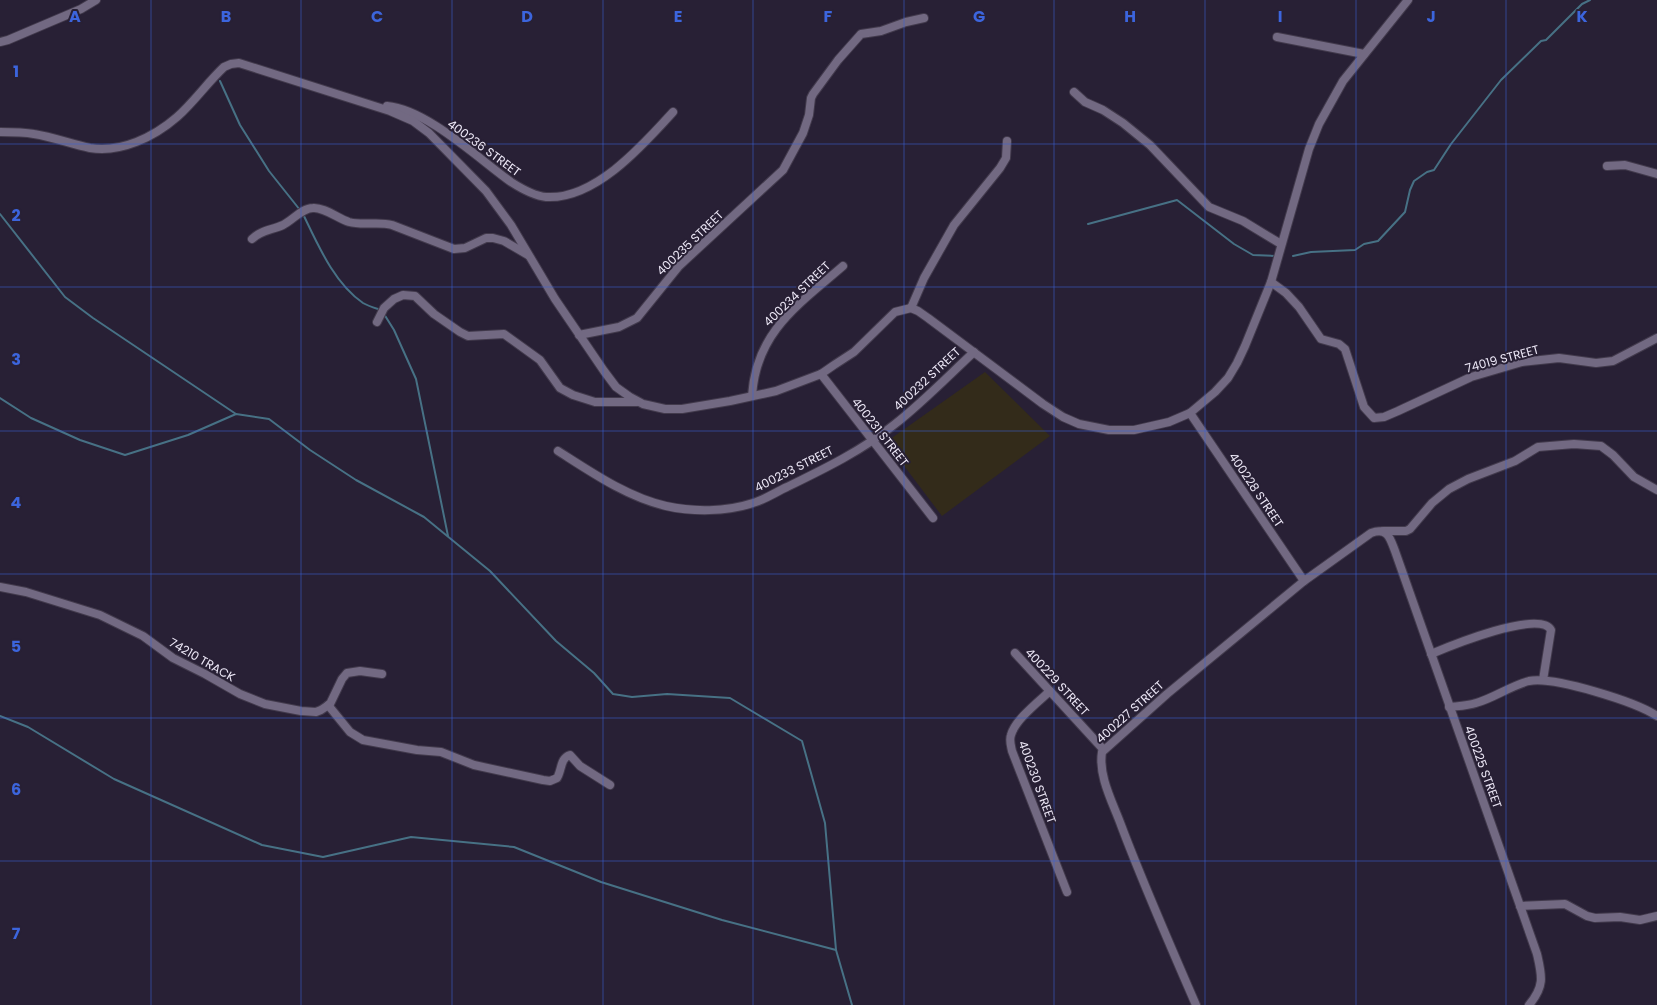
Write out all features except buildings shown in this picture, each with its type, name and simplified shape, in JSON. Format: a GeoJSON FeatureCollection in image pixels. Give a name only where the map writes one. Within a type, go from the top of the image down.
{"type":"FeatureCollection","features":[{"type":"Feature","properties":{"kind":"street"},"geometry":{"type":"LineString","coordinates":[[0,42],[96,0]]}},
{"type":"Feature","properties":{"kind":"street"},"geometry":{"type":"LineString","coordinates":[[0,132],[35,134],[92,148],[106,149],[129,144],[148,137],[164,127],[177,117],[224,67],[239,63],[375,106],[412,121],[429,133],[486,191],[511,224],[579,335],[616,387],[639,402],[653,407],[682,409],[776,391],[821,374],[854,352],[895,312],[911,308],[918,311],[1043,404],[1064,417],[1087,426],[1109,430],[1134,430],[1169,422],[1190,413],[1215,392],[1237,364],[1271,282],[1306,157],[1319,124],[1334,95],[1364,54],[1408,0]]}},
{"type":"Feature","properties":{"kind":"street","name":"400235 STREET"},"geometry":{"type":"LineString","coordinates":[[579,335],[619,327],[637,318],[679,266],[783,170],[800,141],[809,115],[813,94],[858,37],[864,32],[881,31],[924,18]]}},
{"type":"Feature","properties":{"kind":"street"},"geometry":{"type":"LineString","coordinates":[[1277,37],[1364,54]]}},
{"type":"Feature","properties":{"kind":"street"},"geometry":{"type":"LineString","coordinates":[[1074,92],[1085,102],[1123,123],[1150,145],[1209,207],[1243,221],[1281,244]]}},
{"type":"Feature","properties":{"kind":"street","name":"400236 STREET"},"geometry":{"type":"LineString","coordinates":[[375,106],[392,107],[416,114],[511,182],[522,189],[546,197],[564,196],[583,190],[596,183],[632,154],[673,112]]}},
{"type":"Feature","properties":{"kind":"street"},"geometry":{"type":"LineString","coordinates":[[911,308],[924,278],[954,225],[1006,158],[1007,141]]}},
{"type":"Feature","properties":{"kind":"street"},"geometry":{"type":"LineString","coordinates":[[1607,166],[1625,165],[1657,174]]}},
{"type":"Feature","properties":{"kind":"street"},"geometry":{"type":"LineString","coordinates":[[252,239],[261,232],[284,224],[306,210],[315,208],[349,222],[392,224],[454,249],[465,248],[486,238],[493,238],[504,241],[530,256]]}},
{"type":"Feature","properties":{"kind":"street","name":"400234 STREET"},"geometry":{"type":"LineString","coordinates":[[752,396],[756,367],[766,342],[777,327],[843,266]]}},
{"type":"Feature","properties":{"kind":"street","name":"74019 STREET"},"geometry":{"type":"LineString","coordinates":[[1271,282],[1286,293],[1299,307],[1321,339],[1339,344],[1345,349],[1357,390],[1367,412],[1374,418],[1384,417],[1471,377],[1522,362],[1560,358],[1596,363],[1613,361],[1657,338]]}},
{"type":"Feature","properties":{"kind":"street"},"geometry":{"type":"LineString","coordinates":[[377,322],[384,308],[394,299],[403,295],[415,296],[434,314],[468,336],[501,333],[510,338],[540,360],[566,392],[595,402],[639,402]]}},
{"type":"Feature","properties":{"kind":"street","name":"400232 STREET"},"geometry":{"type":"LineString","coordinates":[[872,441],[896,423],[974,352]]}},
{"type":"Feature","properties":{"kind":"street","name":"400231 STREET"},"geometry":{"type":"LineString","coordinates":[[821,374],[920,507],[933,518]]}},
{"type":"Feature","properties":{"kind":"street","name":"400228 STREET"},"geometry":{"type":"LineString","coordinates":[[1190,413],[1304,581]]}},
{"type":"Feature","properties":{"kind":"street","name":"400233 STREET"},"geometry":{"type":"LineString","coordinates":[[558,451],[601,478],[632,494],[665,506],[695,510],[723,509],[753,503],[799,481],[872,441]]}},
{"type":"Feature","properties":{"kind":"street"},"geometry":{"type":"LineString","coordinates":[[1381,531],[1410,529],[1432,503],[1449,489],[1468,478],[1515,461],[1538,447],[1574,444],[1601,446],[1613,455],[1634,477],[1657,490]]}},
{"type":"Feature","properties":{"kind":"street","name":"400227 STREET"},"geometry":{"type":"LineString","coordinates":[[1196,1005],[1136,865],[1109,794],[1101,765],[1103,749],[1304,581],[1371,533],[1381,531]]}},
{"type":"Feature","properties":{"kind":"street","name":"400225 STREET"},"geometry":{"type":"LineString","coordinates":[[1381,531],[1389,536],[1537,954],[1542,974],[1540,990],[1529,1005]]}},
{"type":"Feature","properties":{"kind":"street","name":"74210 TRACK"},"geometry":{"type":"LineString","coordinates":[[0,587],[26,592],[100,615],[129,628],[174,658],[254,701],[311,712],[321,710],[328,705]]}},
{"type":"Feature","properties":{"kind":"street"},"geometry":{"type":"LineString","coordinates":[[1431,654],[1475,636],[1522,624],[1544,624],[1552,630],[1543,680]]}},
{"type":"Feature","properties":{"kind":"street","name":"400229 STREET"},"geometry":{"type":"LineString","coordinates":[[1015,654],[1103,749]]}},
{"type":"Feature","properties":{"kind":"street"},"geometry":{"type":"LineString","coordinates":[[382,674],[360,670],[347,673],[328,705],[350,732],[363,740],[417,750],[441,752],[474,765],[543,780],[557,778],[562,760],[570,755],[580,766],[610,785]]}},
{"type":"Feature","properties":{"kind":"street"},"geometry":{"type":"LineString","coordinates":[[1449,707],[1476,703],[1518,685],[1534,680],[1543,680],[1573,685],[1605,694],[1657,716]]}},
{"type":"Feature","properties":{"kind":"street","name":"400230 STREET"},"geometry":{"type":"LineString","coordinates":[[1050,691],[1015,727],[1010,736],[1010,742],[1067,892]]}},
{"type":"Feature","properties":{"kind":"street"},"geometry":{"type":"LineString","coordinates":[[1520,906],[1565,904],[1595,918],[1620,917],[1640,920],[1657,916]]}},
{"type":"Feature","properties":{"kind":"shaded area"},"geometry":{"type":"Polygon","coordinates":[[[985,372],[1050,436],[942,516],[886,442],[985,372]]]}},
{"type":"Feature","properties":{"kind":"waterway"},"geometry":{"type":"LineString","coordinates":[[1293,256],[1311,252],[1355,250],[1364,244],[1378,241],[1405,212],[1414,181],[1427,172],[1434,170],[1451,144],[1501,80],[1541,41],[1546,40],[1582,4],[1590,0]]}},
{"type":"Feature","properties":{"kind":"waterway"},"geometry":{"type":"LineString","coordinates":[[220,81],[240,125],[269,171],[300,210]]}},
{"type":"Feature","properties":{"kind":"waterway"},"geometry":{"type":"LineString","coordinates":[[1088,224],[1177,200],[1234,244],[1253,255],[1275,256]]}},
{"type":"Feature","properties":{"kind":"waterway"},"geometry":{"type":"LineString","coordinates":[[0,214],[65,297],[93,318],[236,414]]}},
{"type":"Feature","properties":{"kind":"waterway"},"geometry":{"type":"LineString","coordinates":[[303,214],[328,263],[343,285],[363,303],[381,310]]}},
{"type":"Feature","properties":{"kind":"waterway"},"geometry":{"type":"LineString","coordinates":[[384,314],[394,330],[416,379],[448,536]]}},
{"type":"Feature","properties":{"kind":"waterway"},"geometry":{"type":"LineString","coordinates":[[0,398],[31,418],[80,440],[125,455],[188,435],[236,414],[269,419],[310,450],[356,480],[424,517],[490,571],[556,641],[594,673],[613,694],[632,697],[667,694],[730,698],[802,741],[825,823],[836,950],[852,1005]]}},
{"type":"Feature","properties":{"kind":"waterway"},"geometry":{"type":"LineString","coordinates":[[0,716],[28,727],[114,779],[262,845],[323,857],[411,837],[514,847],[601,882],[722,920],[836,950]]}}]}
